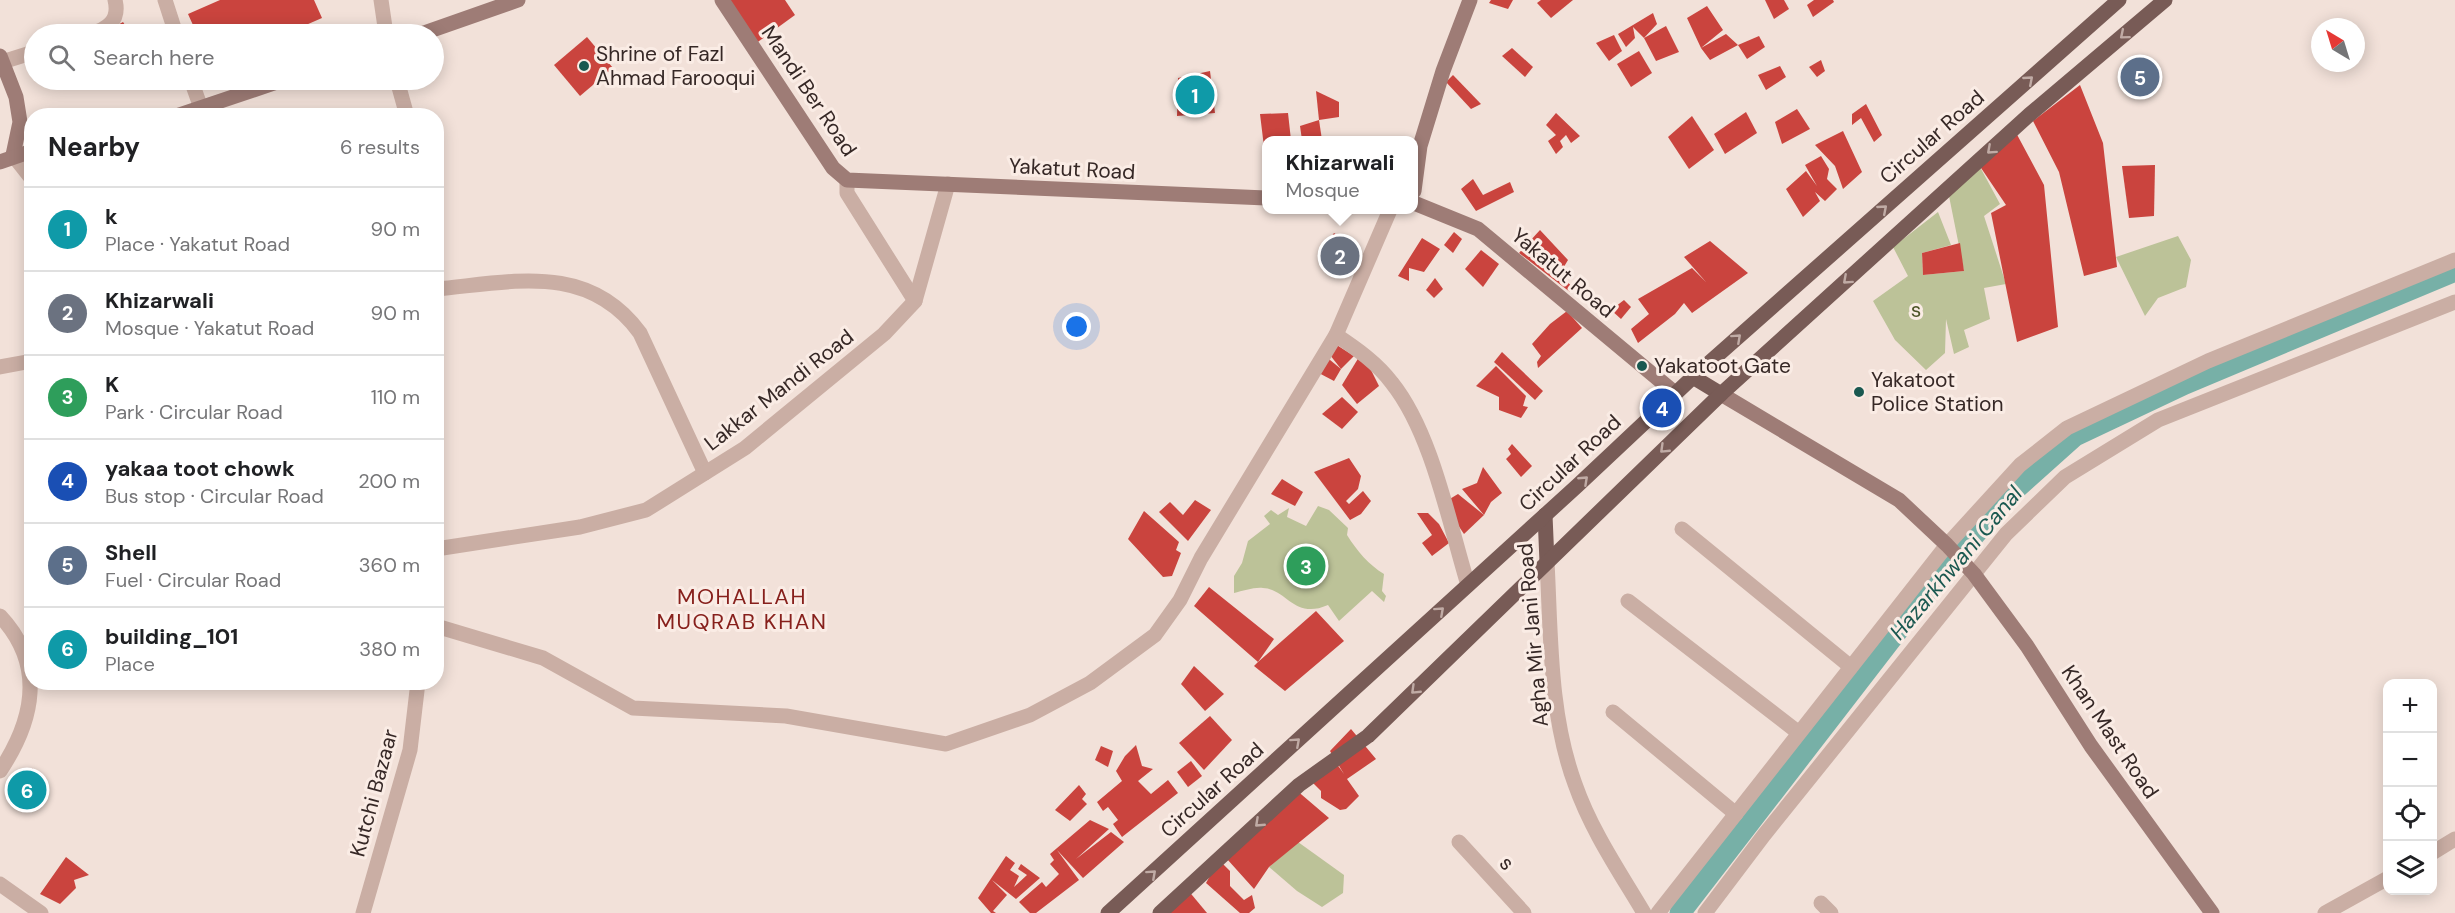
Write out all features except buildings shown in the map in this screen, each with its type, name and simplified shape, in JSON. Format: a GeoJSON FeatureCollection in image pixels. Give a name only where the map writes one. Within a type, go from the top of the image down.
{"type":"FeatureCollection","features":[{"type":"Feature","properties":{"kind":"main road","name":"Circular Road"},"geometry":{"type":"LineString","coordinates":[[1108,913],[1545,515],[1675,393],[2119,0]]}},
{"type":"Feature","properties":{"kind":"main road"},"geometry":{"type":"LineString","coordinates":[[1160,913],[1299,786],[1368,736],[1721,394],[2082,69],[2165,0]]}},
{"type":"Feature","properties":{"kind":"main road"},"geometry":{"type":"LineString","coordinates":[[2078,36],[2082,69]]}},
{"type":"Feature","properties":{"kind":"main road"},"geometry":{"type":"LineString","coordinates":[[1693,377],[1721,394]]}},
{"type":"Feature","properties":{"kind":"main road","name":"Agha Mir Jani Road"},"geometry":{"type":"LineString","coordinates":[[1545,515],[1547,562]]}},
{"type":"Feature","properties":{"kind":"street"},"geometry":{"type":"LineString","coordinates":[[111,24],[115,19],[117,9],[115,0]]}},
{"type":"Feature","properties":{"kind":"street"},"geometry":{"type":"LineString","coordinates":[[165,0],[173,24]]}},
{"type":"Feature","properties":{"kind":"street"},"geometry":{"type":"LineString","coordinates":[[381,0],[385,24]]}},
{"type":"Feature","properties":{"kind":"street"},"geometry":{"type":"LineString","coordinates":[[444,26],[518,0]]}},
{"type":"Feature","properties":{"kind":"street","name":"Mandi Ber Road"},"geometry":{"type":"LineString","coordinates":[[722,0],[833,168],[847,180],[948,184]]}},
{"type":"Feature","properties":{"kind":"street"},"geometry":{"type":"LineString","coordinates":[[1418,164],[1423,136],[1443,71],[1470,0]]}},
{"type":"Feature","properties":{"kind":"street"},"geometry":{"type":"LineString","coordinates":[[7,159],[20,122],[16,97],[1,60],[24,54]]}},
{"type":"Feature","properties":{"kind":"street"},"geometry":{"type":"LineString","coordinates":[[195,90],[201,108],[254,90]]}},
{"type":"Feature","properties":{"kind":"street"},"geometry":{"type":"LineString","coordinates":[[400,90],[405,108]]}},
{"type":"Feature","properties":{"kind":"street"},"geometry":{"type":"LineString","coordinates":[[7,159],[24,154]]}},
{"type":"Feature","properties":{"kind":"street"},"geometry":{"type":"LineString","coordinates":[[7,159],[24,173]]}},
{"type":"Feature","properties":{"kind":"street"},"geometry":{"type":"LineString","coordinates":[[847,180],[847,194],[915,301]]}},
{"type":"Feature","properties":{"kind":"street","name":"Yakatut Road"},"geometry":{"type":"LineString","coordinates":[[948,184],[1262,198]]}},
{"type":"Feature","properties":{"kind":"street","name":"Lakkar Mandi Road"},"geometry":{"type":"LineString","coordinates":[[444,548],[580,527],[646,510],[745,447],[884,334],[915,301],[948,184]]}},
{"type":"Feature","properties":{"kind":"street","name":"Yakatut Road"},"geometry":{"type":"LineString","coordinates":[[1418,204],[1478,229],[1675,393]]}},
{"type":"Feature","properties":{"kind":"street"},"geometry":{"type":"LineString","coordinates":[[444,628],[543,658],[633,708],[786,716],[946,744],[1030,715],[1090,683],[1155,635],[1180,600],[1201,558],[1336,335],[1388,214]]}},
{"type":"Feature","properties":{"kind":"street"},"geometry":{"type":"LineString","coordinates":[[1658,913],[1947,545],[2020,465],[2067,428],[2208,361],[2455,260]]}},
{"type":"Feature","properties":{"kind":"street"},"geometry":{"type":"LineString","coordinates":[[444,288],[532,281],[562,283],[607,299],[627,315],[640,333],[705,473]]}},
{"type":"Feature","properties":{"kind":"street"},"geometry":{"type":"LineString","coordinates":[[1705,913],[1764,835],[2006,534],[2065,477],[2158,420],[2455,302]]}},
{"type":"Feature","properties":{"kind":"street"},"geometry":{"type":"LineString","coordinates":[[1336,335],[1368,357],[1392,383],[1409,408],[1428,453],[1468,585]]}},
{"type":"Feature","properties":{"kind":"street"},"geometry":{"type":"LineString","coordinates":[[0,367],[24,362]]}},
{"type":"Feature","properties":{"kind":"street"},"geometry":{"type":"LineString","coordinates":[[1721,394],[1899,500],[1947,545]]}},
{"type":"Feature","properties":{"kind":"street"},"geometry":{"type":"LineString","coordinates":[[1682,529],[1851,667]]}},
{"type":"Feature","properties":{"kind":"street","name":"Khan Mast Road"},"geometry":{"type":"LineString","coordinates":[[1947,545],[1974,574],[2027,646],[2091,746],[2212,913]]}},
{"type":"Feature","properties":{"kind":"street","name":"Agha Mir Jani Road"},"geometry":{"type":"LineString","coordinates":[[1547,562],[1551,649],[1559,722],[1574,783],[1596,834],[1644,913]]}},
{"type":"Feature","properties":{"kind":"street"},"geometry":{"type":"LineString","coordinates":[[1628,601],[1799,733]]}},
{"type":"Feature","properties":{"kind":"street"},"geometry":{"type":"LineString","coordinates":[[0,616],[19,640],[24,658]]}},
{"type":"Feature","properties":{"kind":"street"},"geometry":{"type":"LineString","coordinates":[[0,771],[20,739],[28,718],[30,690]]}},
{"type":"Feature","properties":{"kind":"street","name":"Kutchi Bazaar"},"geometry":{"type":"LineString","coordinates":[[363,913],[410,750],[417,690]]}},
{"type":"Feature","properties":{"kind":"street"},"geometry":{"type":"LineString","coordinates":[[1613,712],[1736,814]]}},
{"type":"Feature","properties":{"kind":"street"},"geometry":{"type":"LineString","coordinates":[[2437,850],[2455,839]]}},
{"type":"Feature","properties":{"kind":"street","name":"s"},"geometry":{"type":"LineString","coordinates":[[1459,842],[1524,913]]}},
{"type":"Feature","properties":{"kind":"street"},"geometry":{"type":"LineString","coordinates":[[2325,913],[2383,881]]}},
{"type":"Feature","properties":{"kind":"street"},"geometry":{"type":"LineString","coordinates":[[0,884],[41,913]]}},
{"type":"Feature","properties":{"kind":"green space"},"geometry":{"type":"Polygon","coordinates":[[[1980,167],[2000,204],[1984,216],[2006,284],[1984,288],[1990,319],[1964,330],[1969,347],[1954,354],[1946,319],[1945,353],[1926,370],[1895,340],[1873,301],[1908,276],[1893,247],[1938,212],[1951,245],[1922,253],[1923,275],[1964,271],[1949,196],[1980,167]]]}},
{"type":"Feature","properties":{"kind":"green space"},"geometry":{"type":"Polygon","coordinates":[[[2178,236],[2191,260],[2186,287],[2158,298],[2145,316],[2116,257],[2178,236]]]}},
{"type":"Feature","properties":{"kind":"green space"},"geometry":{"type":"Polygon","coordinates":[[[1318,506],[1329,510],[1348,528],[1347,535],[1355,547],[1368,562],[1384,574],[1382,591],[1386,596],[1384,602],[1372,591],[1339,621],[1328,605],[1307,609],[1278,593],[1263,588],[1234,593],[1234,576],[1242,563],[1248,541],[1270,524],[1264,516],[1271,510],[1278,515],[1289,508],[1287,517],[1306,526],[1318,506]]]}},
{"type":"Feature","properties":{"kind":"green space"},"geometry":{"type":"Polygon","coordinates":[[[1298,842],[1344,875],[1343,893],[1322,907],[1297,891],[1269,867],[1298,842]]]}},
{"type":"Feature","properties":{"kind":"waterway","name":"Hazarkhwani Canal"},"geometry":{"type":"LineString","coordinates":[[1680,913],[1943,572],[2008,496],[2075,436],[2185,384],[2455,271]]}},
{"type":"Feature","properties":{"kind":"place","name":"Shrine of Fazl Ahmad Farooqui"},"geometry":{"type":"Point","coordinates":[584,66]}},
{"type":"Feature","properties":{"kind":"place","name":"Shell"},"geometry":{"type":"Point","coordinates":[2140,77]}},
{"type":"Feature","properties":{"kind":"place","name":"k"},"geometry":{"type":"Point","coordinates":[1195,95]}},
{"type":"Feature","properties":{"kind":"place","name":"Khizarwali"},"geometry":{"type":"Point","coordinates":[1340,256]}},
{"type":"Feature","properties":{"kind":"place","name":"Yakatoot Gate"},"geometry":{"type":"Point","coordinates":[1642,366]}},
{"type":"Feature","properties":{"kind":"place","name":"Yakatoot Police Station"},"geometry":{"type":"Point","coordinates":[1859,392]}},
{"type":"Feature","properties":{"kind":"place","name":"yakaa toot chowk"},"geometry":{"type":"Point","coordinates":[1662,408]}},
{"type":"Feature","properties":{"kind":"place","name":"K"},"geometry":{"type":"Point","coordinates":[1306,566]}},
{"type":"Feature","properties":{"kind":"place","name":"building_101"},"geometry":{"type":"Point","coordinates":[27,790]}},
{"type":"Feature","properties":{"kind":"district","name":"MOHALLAH MUQRAB KHAN"},"geometry":{"type":"Point","coordinates":[742,608]}}]}
